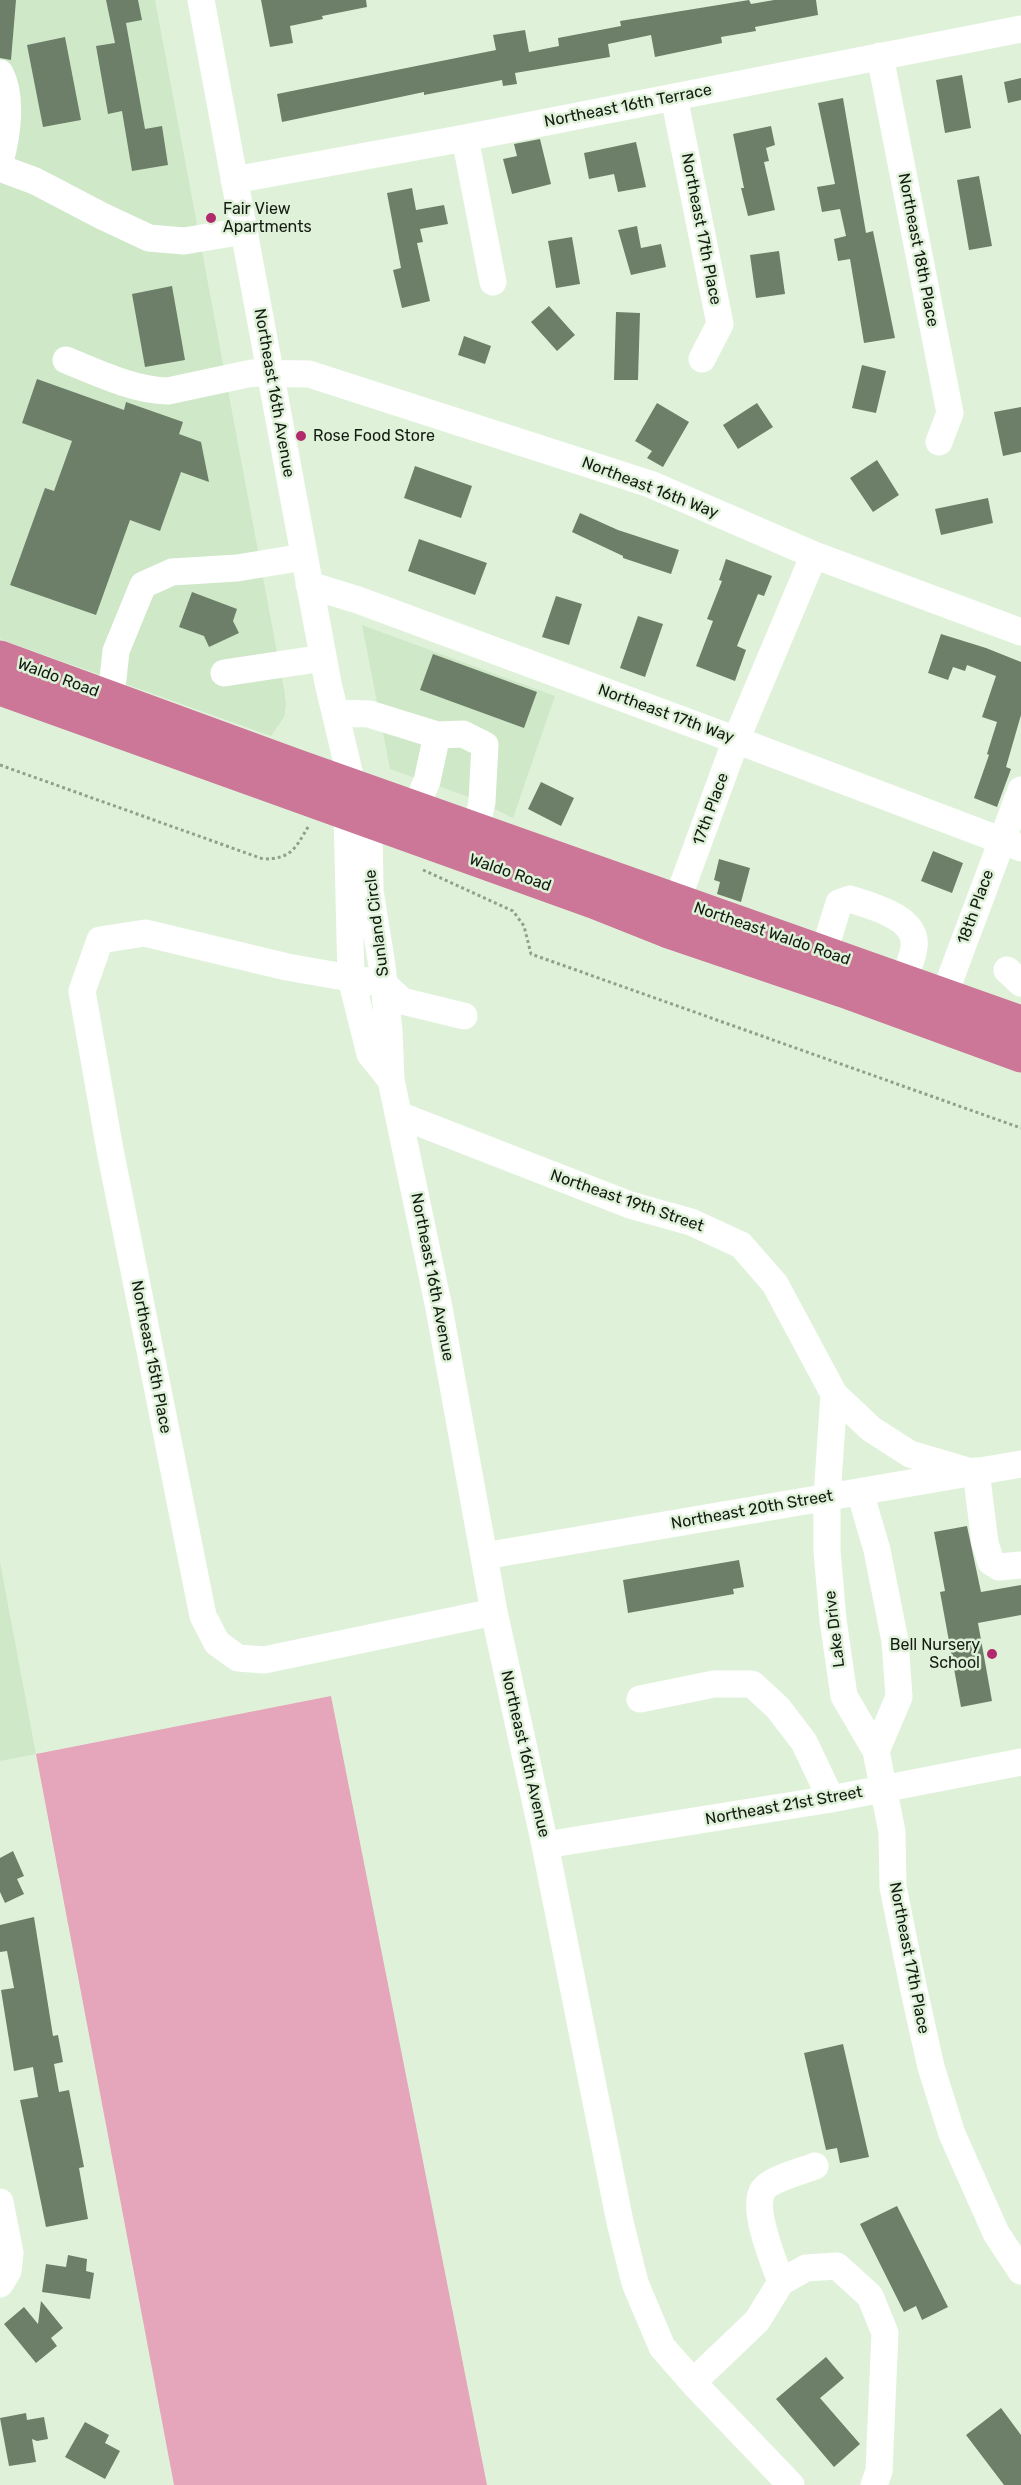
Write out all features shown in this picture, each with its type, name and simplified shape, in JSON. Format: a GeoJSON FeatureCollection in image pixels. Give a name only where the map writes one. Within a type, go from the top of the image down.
{"type":"FeatureCollection","features":[{"type":"Feature","properties":{"kind":"highway","name":"Waldo Road"},"geometry":{"type":"LineString","coordinates":[[0,657],[111,697],[346,810],[415,808],[524,845]]}},
{"type":"Feature","properties":{"kind":"highway","name":"Waldo Road"},"geometry":{"type":"LineString","coordinates":[[0,689],[346,810],[666,931],[843,991],[1021,1056]]}},
{"type":"Feature","properties":{"kind":"highway","name":"Northeast Waldo Road"},"geometry":{"type":"LineString","coordinates":[[524,845],[1021,1022]]}},
{"type":"Feature","properties":{"kind":"street","name":"Northeast 16th Avenue"},"geometry":{"type":"LineString","coordinates":[[201,0],[309,585],[335,713],[346,810]]}},
{"type":"Feature","properties":{"kind":"street","name":"Northeast 16th Terrace"},"geometry":{"type":"LineString","coordinates":[[234,180],[465,138],[1021,28]]}},
{"type":"Feature","properties":{"kind":"street","name":"Northeast 18th Place"},"geometry":{"type":"LineString","coordinates":[[880,56],[950,413],[939,442]]}},
{"type":"Feature","properties":{"kind":"street"},"geometry":{"type":"LineString","coordinates":[[0,73],[4,83],[8,131],[0,161]]}},
{"type":"Feature","properties":{"kind":"street","name":"Northeast 17th Place"},"geometry":{"type":"LineString","coordinates":[[674,97],[720,324],[702,359]]}},
{"type":"Feature","properties":{"kind":"street"},"geometry":{"type":"LineString","coordinates":[[465,138],[493,282]]}},
{"type":"Feature","properties":{"kind":"street"},"geometry":{"type":"LineString","coordinates":[[0,168],[35,181],[149,238],[183,241],[244,231]]}},
{"type":"Feature","properties":{"kind":"street","name":"Northeast 16th Way"},"geometry":{"type":"LineString","coordinates":[[66,360],[116,379],[168,391],[252,373],[309,374],[650,484],[814,555],[1021,632]]}},
{"type":"Feature","properties":{"kind":"street","name":"17th Place"},"geometry":{"type":"LineString","coordinates":[[666,931],[736,740],[814,555]]}},
{"type":"Feature","properties":{"kind":"street"},"geometry":{"type":"LineString","coordinates":[[111,697],[116,651],[143,585],[172,572],[237,568],[304,557]]}},
{"type":"Feature","properties":{"kind":"street","name":"Northeast 17th Way"},"geometry":{"type":"LineString","coordinates":[[309,585],[358,600],[1011,845]]}},
{"type":"Feature","properties":{"kind":"street"},"geometry":{"type":"LineString","coordinates":[[224,673],[323,658]]}},
{"type":"Feature","properties":{"kind":"street"},"geometry":{"type":"LineString","coordinates":[[335,713],[369,714],[437,735],[463,734],[485,745],[482,802],[476,829]]}},
{"type":"Feature","properties":{"kind":"street"},"geometry":{"type":"LineString","coordinates":[[415,808],[427,781],[437,735]]}},
{"type":"Feature","properties":{"kind":"street","name":"18th Place"},"geometry":{"type":"LineString","coordinates":[[933,1025],[1011,845],[1021,790]]}},
{"type":"Feature","properties":{"kind":"street","name":"Sunland Circle"},"geometry":{"type":"LineString","coordinates":[[346,810],[351,978]]}},
{"type":"Feature","properties":{"kind":"street","name":"Sunland Circle"},"geometry":{"type":"LineString","coordinates":[[346,810],[369,891],[384,984],[391,1080]]}},
{"type":"Feature","properties":{"kind":"street"},"geometry":{"type":"LineString","coordinates":[[824,952],[839,903],[850,899],[871,906],[900,920],[912,932],[914,947],[904,980]]}},
{"type":"Feature","properties":{"kind":"street","name":"Northeast 15th Place"},"geometry":{"type":"LineString","coordinates":[[351,978],[287,967],[145,933],[100,940],[82,991],[110,1150],[204,1616],[217,1643],[238,1658],[264,1660],[494,1612]]}},
{"type":"Feature","properties":{"kind":"street","name":"Northeast 16th Avenue"},"geometry":{"type":"LineString","coordinates":[[351,978],[370,1054],[391,1080],[399,1115],[439,1308],[494,1612],[545,1845],[620,2222],[635,2283],[662,2347],[791,2485]]}},
{"type":"Feature","properties":{"kind":"street"},"geometry":{"type":"LineString","coordinates":[[351,978],[384,984],[402,1001],[464,1016]]}},
{"type":"Feature","properties":{"kind":"street","name":"Northeast 19th Street"},"geometry":{"type":"LineString","coordinates":[[399,1115],[630,1205],[691,1222],[741,1245],[775,1284],[834,1394],[871,1429],[910,1454],[973,1472]]}},
{"type":"Feature","properties":{"kind":"street","name":"Lake Drive"},"geometry":{"type":"LineString","coordinates":[[834,1394],[827,1497],[827,1551],[833,1620],[844,1696],[876,1751]]}},
{"type":"Feature","properties":{"kind":"street","name":"Northeast 20th Street"},"geometry":{"type":"LineString","coordinates":[[484,1556],[1021,1464]]}},
{"type":"Feature","properties":{"kind":"street"},"geometry":{"type":"LineString","coordinates":[[973,1472],[985,1543],[991,1562],[999,1567],[1021,1565]]}},
{"type":"Feature","properties":{"kind":"street"},"geometry":{"type":"LineString","coordinates":[[860,1492],[877,1550],[895,1641],[899,1697],[876,1751]]}},
{"type":"Feature","properties":{"kind":"street"},"geometry":{"type":"LineString","coordinates":[[640,1699],[714,1684],[752,1684],[778,1708],[804,1742],[831,1799]]}},
{"type":"Feature","properties":{"kind":"street","name":"Northeast 17th Place"},"geometry":{"type":"LineString","coordinates":[[876,1751],[892,1832],[893,1887],[931,2067],[956,2144],[996,2233],[1021,2271]]}},
{"type":"Feature","properties":{"kind":"street","name":"Northeast 21st Street"},"geometry":{"type":"LineString","coordinates":[[545,1845],[831,1799],[1021,1762]]}},
{"type":"Feature","properties":{"kind":"street"},"geometry":{"type":"LineString","coordinates":[[780,2282],[761,2215],[760,2198],[764,2189],[777,2181],[814,2166]]}},
{"type":"Feature","properties":{"kind":"street"},"geometry":{"type":"LineString","coordinates":[[0,2202],[10,2253],[4,2278]]}},
{"type":"Feature","properties":{"kind":"street"},"geometry":{"type":"LineString","coordinates":[[693,2382],[758,2321],[780,2282],[806,2268],[837,2266],[870,2296],[885,2333],[879,2471],[874,2485]]}},
{"type":"Feature","properties":{"kind":"path"},"geometry":{"type":"LineString","coordinates":[[0,765],[263,859],[280,859],[294,850],[308,827],[346,810]]}},
{"type":"Feature","properties":{"kind":"path"},"geometry":{"type":"LineString","coordinates":[[420,868],[430,875],[513,911],[524,926],[531,954],[1021,1128]]}},
{"type":"Feature","properties":{"kind":"shaded area"},"geometry":{"type":"Polygon","coordinates":[[[0,0],[155,0],[285,695],[284,717],[271,736],[0,639],[0,0]]]}},
{"type":"Feature","properties":{"kind":"shaded area"},"geometry":{"type":"Polygon","coordinates":[[[362,625],[555,696],[513,818],[472,798],[390,769],[362,625]]]}},
{"type":"Feature","properties":{"kind":"shaded area"},"geometry":{"type":"Polygon","coordinates":[[[0,1562],[36,1754],[0,1761],[0,1562]]]}},
{"type":"Feature","properties":{"kind":"shaded area"},"geometry":{"type":"Polygon","coordinates":[[[331,1696],[487,2485],[174,2485],[36,1754],[331,1696]]]}},
{"type":"Feature","properties":{"kind":"building"},"geometry":{"type":"Polygon","coordinates":[[[0,0],[16,0],[11,60],[0,58],[0,0]]]}},
{"type":"Feature","properties":{"kind":"building"},"geometry":{"type":"Polygon","coordinates":[[[106,0],[138,0],[142,20],[126,23],[145,129],[162,126],[168,165],[132,171],[122,111],[108,114],[96,46],[115,43],[106,0]]]}},
{"type":"Feature","properties":{"kind":"building"},"geometry":{"type":"Polygon","coordinates":[[[261,0],[366,0],[367,7],[322,16],[323,19],[290,26],[293,43],[270,47],[261,0]]]}},
{"type":"Feature","properties":{"kind":"building"},"geometry":{"type":"Polygon","coordinates":[[[749,0],[751,4],[774,0],[816,0],[818,15],[755,27],[756,31],[721,37],[722,43],[655,57],[651,35],[608,44],[610,57],[515,73],[517,84],[503,86],[502,80],[424,95],[424,92],[282,122],[277,94],[496,50],[493,35],[525,30],[529,52],[559,46],[558,38],[621,26],[620,21],[749,0]]]}},
{"type":"Feature","properties":{"kind":"building"},"geometry":{"type":"Polygon","coordinates":[[[65,37],[81,120],[43,127],[27,45],[65,37]]]}},
{"type":"Feature","properties":{"kind":"building"},"geometry":{"type":"Polygon","coordinates":[[[962,75],[971,128],[945,133],[936,80],[962,75]]]}},
{"type":"Feature","properties":{"kind":"building"},"geometry":{"type":"Polygon","coordinates":[[[1021,78],[1021,100],[1008,103],[1004,82],[1021,78]]]}},
{"type":"Feature","properties":{"kind":"building"},"geometry":{"type":"Polygon","coordinates":[[[843,98],[866,233],[873,231],[895,338],[864,343],[850,259],[838,261],[834,239],[846,236],[840,209],[822,212],[817,187],[835,184],[818,103],[843,98]]]}},
{"type":"Feature","properties":{"kind":"building"},"geometry":{"type":"Polygon","coordinates":[[[771,126],[775,145],[766,148],[769,161],[764,162],[775,210],[748,216],[741,188],[744,188],[733,134],[771,126]]]}},
{"type":"Feature","properties":{"kind":"building"},"geometry":{"type":"Polygon","coordinates":[[[540,139],[551,184],[512,194],[503,159],[517,156],[514,144],[540,139]]]}},
{"type":"Feature","properties":{"kind":"building"},"geometry":{"type":"Polygon","coordinates":[[[636,142],[646,187],[618,192],[614,174],[589,179],[584,153],[636,142]]]}},
{"type":"Feature","properties":{"kind":"building"},"geometry":{"type":"Polygon","coordinates":[[[979,176],[992,246],[969,250],[957,180],[979,176]]]}},
{"type":"Feature","properties":{"kind":"building"},"geometry":{"type":"Polygon","coordinates":[[[412,188],[416,210],[444,205],[448,224],[420,229],[423,242],[417,243],[430,301],[402,308],[393,270],[401,268],[387,193],[412,188]]]}},
{"type":"Feature","properties":{"kind":"building"},"geometry":{"type":"Polygon","coordinates":[[[637,226],[641,248],[661,244],[666,267],[631,275],[618,230],[637,226]]]}},
{"type":"Feature","properties":{"kind":"building"},"geometry":{"type":"Polygon","coordinates":[[[572,237],[580,284],[556,288],[548,241],[572,237]]]}},
{"type":"Feature","properties":{"kind":"building"},"geometry":{"type":"Polygon","coordinates":[[[779,251],[785,294],[756,298],[750,255],[779,251]]]}},
{"type":"Feature","properties":{"kind":"building"},"geometry":{"type":"Polygon","coordinates":[[[172,286],[185,360],[145,367],[132,294],[172,286]]]}},
{"type":"Feature","properties":{"kind":"building"},"geometry":{"type":"Polygon","coordinates":[[[549,306],[575,335],[557,351],[531,322],[549,306]]]}},
{"type":"Feature","properties":{"kind":"building"},"geometry":{"type":"Polygon","coordinates":[[[616,312],[640,313],[638,380],[614,380],[616,312]]]}},
{"type":"Feature","properties":{"kind":"building"},"geometry":{"type":"Polygon","coordinates":[[[464,336],[491,346],[485,364],[458,355],[464,336]]]}},
{"type":"Feature","properties":{"kind":"building"},"geometry":{"type":"Polygon","coordinates":[[[862,365],[886,371],[876,413],[852,408],[862,365]]]}},
{"type":"Feature","properties":{"kind":"building"},"geometry":{"type":"Polygon","coordinates":[[[37,379],[124,410],[126,402],[183,422],[179,434],[201,442],[209,482],[181,472],[160,531],[130,520],[96,615],[10,585],[45,488],[54,491],[72,441],[22,423],[37,379]]]}},
{"type":"Feature","properties":{"kind":"building"},"geometry":{"type":"Polygon","coordinates":[[[657,403],[689,422],[663,467],[647,458],[652,451],[635,441],[657,403]]]}},
{"type":"Feature","properties":{"kind":"building"},"geometry":{"type":"Polygon","coordinates":[[[757,403],[773,427],[738,449],[723,425],[757,403]]]}},
{"type":"Feature","properties":{"kind":"building"},"geometry":{"type":"Polygon","coordinates":[[[1021,407],[1021,452],[1003,456],[994,412],[1021,407]]]}},
{"type":"Feature","properties":{"kind":"building"},"geometry":{"type":"Polygon","coordinates":[[[877,460],[899,495],[873,512],[850,478],[877,460]]]}},
{"type":"Feature","properties":{"kind":"building"},"geometry":{"type":"Polygon","coordinates":[[[415,466],[472,486],[461,518],[404,498],[415,466]]]}},
{"type":"Feature","properties":{"kind":"building"},"geometry":{"type":"Polygon","coordinates":[[[988,498],[993,523],[941,535],[935,509],[988,498]]]}},
{"type":"Feature","properties":{"kind":"building"},"geometry":{"type":"Polygon","coordinates":[[[580,513],[618,530],[679,550],[671,574],[623,558],[572,532],[580,513]]]}},
{"type":"Feature","properties":{"kind":"building"},"geometry":{"type":"Polygon","coordinates":[[[419,539],[487,563],[475,595],[408,571],[419,539]]]}},
{"type":"Feature","properties":{"kind":"building"},"geometry":{"type":"Polygon","coordinates":[[[726,559],[772,576],[764,596],[758,594],[737,646],[746,650],[735,681],[696,666],[713,621],[707,619],[722,581],[719,580],[726,559]]]}},
{"type":"Feature","properties":{"kind":"building"},"geometry":{"type":"Polygon","coordinates":[[[192,592],[237,609],[233,621],[239,633],[209,647],[204,636],[179,627],[192,592]]]}},
{"type":"Feature","properties":{"kind":"building"},"geometry":{"type":"Polygon","coordinates":[[[556,596],[582,604],[569,645],[542,637],[556,596]]]}},
{"type":"Feature","properties":{"kind":"building"},"geometry":{"type":"Polygon","coordinates":[[[638,616],[663,624],[645,677],[620,668],[638,616]]]}},
{"type":"Feature","properties":{"kind":"building"},"geometry":{"type":"Polygon","coordinates":[[[941,634],[1021,662],[1021,715],[1006,767],[1011,769],[997,807],[974,798],[989,755],[987,754],[997,722],[982,717],[996,676],[967,665],[965,671],[953,667],[948,680],[928,673],[941,634]]]}},
{"type":"Feature","properties":{"kind":"building"},"geometry":{"type":"Polygon","coordinates":[[[433,654],[537,692],[524,728],[420,690],[433,654]]]}},
{"type":"Feature","properties":{"kind":"building"},"geometry":{"type":"Polygon","coordinates":[[[541,782],[574,798],[561,826],[528,809],[541,782]]]}},
{"type":"Feature","properties":{"kind":"building"},"geometry":{"type":"Polygon","coordinates":[[[933,851],[963,863],[952,893],[921,881],[933,851]]]}},
{"type":"Feature","properties":{"kind":"building"},"geometry":{"type":"Polygon","coordinates":[[[719,859],[750,868],[741,902],[717,894],[720,882],[714,880],[719,859]]]}},
{"type":"Feature","properties":{"kind":"building"},"geometry":{"type":"Polygon","coordinates":[[[967,1526],[981,1592],[1021,1585],[1021,1615],[978,1623],[992,1701],[961,1707],[940,1592],[945,1591],[934,1532],[967,1526]]]}},
{"type":"Feature","properties":{"kind":"building"},"geometry":{"type":"Polygon","coordinates":[[[739,1560],[744,1587],[733,1589],[734,1594],[628,1613],[623,1580],[739,1560]]]}},
{"type":"Feature","properties":{"kind":"building"},"geometry":{"type":"Polygon","coordinates":[[[13,1851],[24,1876],[17,1879],[24,1894],[5,1903],[0,1892],[0,1858],[13,1851]]]}},
{"type":"Feature","properties":{"kind":"building"},"geometry":{"type":"Polygon","coordinates":[[[34,1917],[53,2036],[58,2035],[63,2062],[54,2064],[59,2092],[69,2090],[84,2167],[79,2168],[88,2219],[46,2227],[20,2100],[38,2097],[33,2067],[14,2071],[1,1990],[14,1988],[7,1951],[0,1952],[0,1925],[34,1917]]]}},
{"type":"Feature","properties":{"kind":"building"},"geometry":{"type":"Polygon","coordinates":[[[843,2044],[869,2157],[840,2163],[837,2148],[826,2150],[804,2053],[843,2044]]]}},
{"type":"Feature","properties":{"kind":"building"},"geometry":{"type":"Polygon","coordinates":[[[897,2206],[948,2307],[922,2320],[916,2306],[904,2312],[860,2224],[897,2206]]]}},
{"type":"Feature","properties":{"kind":"building"},"geometry":{"type":"Polygon","coordinates":[[[68,2255],[87,2259],[86,2271],[94,2273],[90,2299],[42,2292],[46,2264],[66,2267],[68,2255]]]}},
{"type":"Feature","properties":{"kind":"building"},"geometry":{"type":"Polygon","coordinates":[[[41,2301],[63,2328],[51,2338],[57,2346],[36,2363],[4,2324],[24,2307],[38,2324],[41,2301]]]}},
{"type":"Feature","properties":{"kind":"building"},"geometry":{"type":"Polygon","coordinates":[[[826,2357],[844,2378],[820,2398],[860,2444],[834,2467],[776,2399],[826,2357]]]}},
{"type":"Feature","properties":{"kind":"building"},"geometry":{"type":"Polygon","coordinates":[[[1001,2408],[1021,2435],[1021,2485],[1004,2485],[966,2435],[1001,2408]]]}},
{"type":"Feature","properties":{"kind":"building"},"geometry":{"type":"Polygon","coordinates":[[[26,2413],[27,2420],[44,2417],[48,2439],[37,2441],[32,2439],[36,2462],[9,2466],[0,2418],[26,2413]]]}},
{"type":"Feature","properties":{"kind":"building"},"geometry":{"type":"Polygon","coordinates":[[[85,2422],[109,2435],[105,2443],[120,2451],[105,2479],[65,2457],[85,2422]]]}},
{"type":"Feature","properties":{"kind":"place","name":"Fair View Apartments"},"geometry":{"type":"Point","coordinates":[211,218]}},
{"type":"Feature","properties":{"kind":"place","name":"Rose Food Store"},"geometry":{"type":"Point","coordinates":[301,436]}},
{"type":"Feature","properties":{"kind":"place","name":"Bell Nursery School"},"geometry":{"type":"Point","coordinates":[992,1654]}}]}
